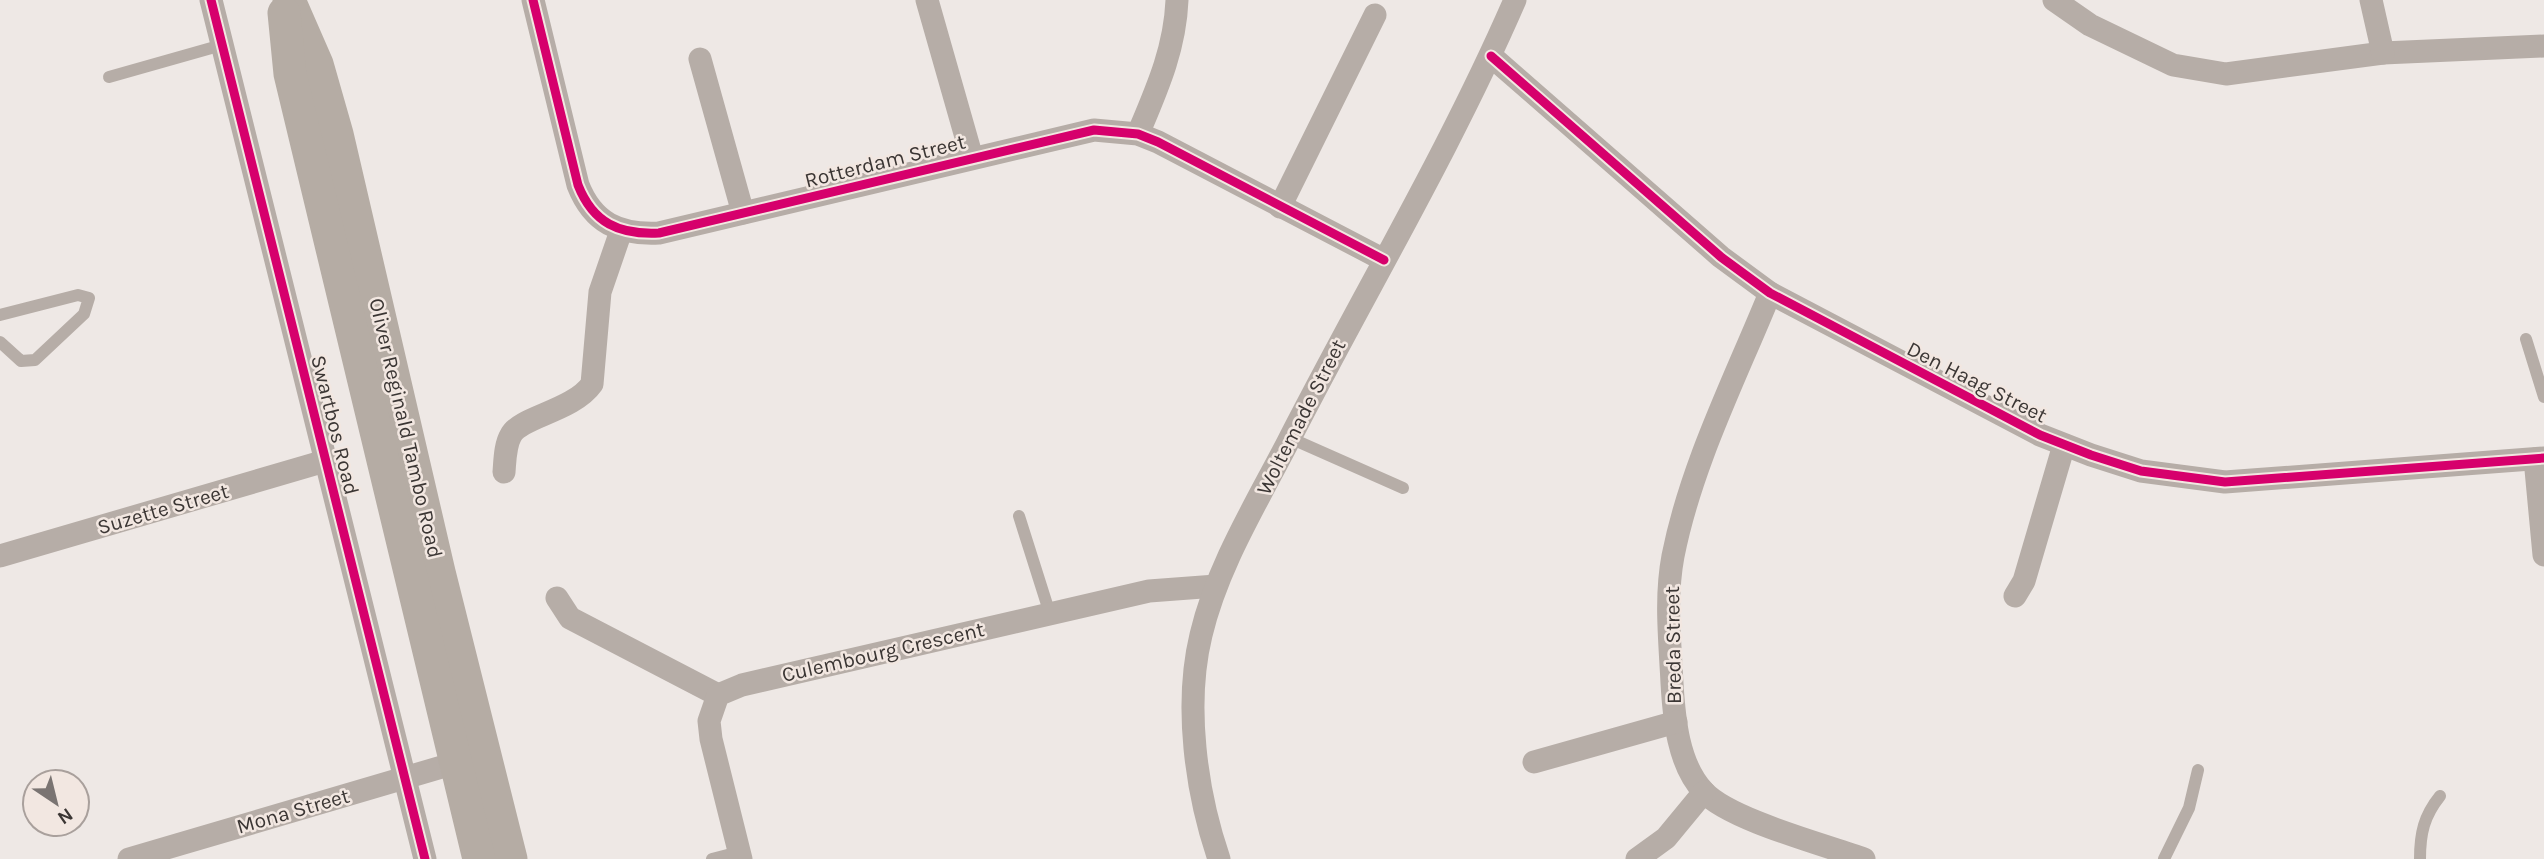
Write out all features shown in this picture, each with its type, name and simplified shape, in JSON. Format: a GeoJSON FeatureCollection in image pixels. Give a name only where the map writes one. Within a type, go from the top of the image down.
{"type":"FeatureCollection","features":[{"type":"Feature","properties":{"kind":"main road","name":"Oliver Reginald Tambo Road"},"geometry":{"type":"LineString","coordinates":[[283,0],[290,74],[471,759],[512,859]]}},
{"type":"Feature","properties":{"kind":"main road","name":"Oliver Reginald Tambo Road"},"geometry":{"type":"LineString","coordinates":[[289,0],[317,64],[337,134],[471,759],[479,859]]}},
{"type":"Feature","properties":{"kind":"street","name":"Swartbos Road"},"geometry":{"type":"LineString","coordinates":[[211,0],[425,859]]}},
{"type":"Feature","properties":{"kind":"street"},"geometry":{"type":"LineString","coordinates":[[504,472],[508,442],[516,427],[567,405],[593,384],[600,292],[621,231],[595,215],[578,185],[533,0]]}},
{"type":"Feature","properties":{"kind":"street"},"geometry":{"type":"LineString","coordinates":[[927,0],[972,158]]}},
{"type":"Feature","properties":{"kind":"street"},"geometry":{"type":"LineString","coordinates":[[1138,134],[1168,63],[1176,29],[1177,0]]}},
{"type":"Feature","properties":{"kind":"street","name":"Woltemade Street"},"geometry":{"type":"LineString","coordinates":[[1219,859],[1208,826],[1196,766],[1195,685],[1200,636],[1216,586],[1290,438],[1491,56],[1515,0]]}},
{"type":"Feature","properties":{"kind":"street"},"geometry":{"type":"LineString","coordinates":[[2054,0],[2090,25],[2173,65],[2226,74],[2383,53],[2544,46]]}},
{"type":"Feature","properties":{"kind":"street"},"geometry":{"type":"LineString","coordinates":[[2371,0],[2383,53]]}},
{"type":"Feature","properties":{"kind":"street"},"geometry":{"type":"LineString","coordinates":[[1280,206],[1375,15]]}},
{"type":"Feature","properties":{"kind":"street","name":"Den Haag Street"},"geometry":{"type":"LineString","coordinates":[[1491,56],[1721,257],[1770,293],[2028,429],[2064,445],[2141,471],[2225,482],[2539,458]]}},
{"type":"Feature","properties":{"kind":"street"},"geometry":{"type":"LineString","coordinates":[[700,59],[743,214]]}},
{"type":"Feature","properties":{"kind":"street","name":"Rotterdam Street"},"geometry":{"type":"LineString","coordinates":[[621,231],[659,233],[1094,130],[1138,134],[1384,260]]}},
{"type":"Feature","properties":{"kind":"street","name":"Breda Street"},"geometry":{"type":"LineString","coordinates":[[1770,293],[1698,469],[1673,557],[1668,603],[1676,722],[1689,771],[1704,792],[1720,804],[1864,859]]}},
{"type":"Feature","properties":{"kind":"street"},"geometry":{"type":"LineString","coordinates":[[2015,596],[2024,581],[2064,445]]}},
{"type":"Feature","properties":{"kind":"street"},"geometry":{"type":"LineString","coordinates":[[2539,458],[2544,555]]}},
{"type":"Feature","properties":{"kind":"street","name":"Suzette Street"},"geometry":{"type":"LineString","coordinates":[[0,556],[325,461]]}},
{"type":"Feature","properties":{"kind":"street","name":"Culembourg Crescent"},"geometry":{"type":"LineString","coordinates":[[718,695],[741,685],[1149,591],[1216,586]]}},
{"type":"Feature","properties":{"kind":"street"},"geometry":{"type":"LineString","coordinates":[[557,598],[569,618],[718,695],[711,711],[710,730],[740,855]]}},
{"type":"Feature","properties":{"kind":"street"},"geometry":{"type":"LineString","coordinates":[[1534,762],[1676,722]]}},
{"type":"Feature","properties":{"kind":"street","name":"Mona Street"},"geometry":{"type":"LineString","coordinates":[[129,859],[471,759]]}},
{"type":"Feature","properties":{"kind":"street"},"geometry":{"type":"LineString","coordinates":[[1637,859],[1666,838],[1704,792]]}},
{"type":"Feature","properties":{"kind":"lane"},"geometry":{"type":"LineString","coordinates":[[109,77],[222,46]]}},
{"type":"Feature","properties":{"kind":"lane"},"geometry":{"type":"LineString","coordinates":[[0,315],[78,295],[89,298],[84,314],[35,360],[21,361],[0,342]]}},
{"type":"Feature","properties":{"kind":"lane"},"geometry":{"type":"LineString","coordinates":[[2526,339],[2544,397]]}},
{"type":"Feature","properties":{"kind":"lane"},"geometry":{"type":"LineString","coordinates":[[1290,438],[1403,488]]}},
{"type":"Feature","properties":{"kind":"lane"},"geometry":{"type":"LineString","coordinates":[[1019,516],[1049,614]]}},
{"type":"Feature","properties":{"kind":"lane"},"geometry":{"type":"LineString","coordinates":[[2164,859],[2189,808],[2197,770]]}},
{"type":"Feature","properties":{"kind":"lane"},"geometry":{"type":"LineString","coordinates":[[2420,859],[2425,814],[2440,796]]}},
{"type":"Feature","properties":{"kind":"lane"},"geometry":{"type":"LineString","coordinates":[[712,859],[740,855]]}},
{"type":"Feature","properties":{"kind":"cycle path"},"geometry":{"type":"LineString","coordinates":[[211,0],[425,859]]}},
{"type":"Feature","properties":{"kind":"cycle path"},"geometry":{"type":"LineString","coordinates":[[533,0],[578,185],[591,209],[609,224],[620,229],[659,233],[1094,130],[1138,134],[1158,142],[1384,260]]}},
{"type":"Feature","properties":{"kind":"cycle path"},"geometry":{"type":"LineString","coordinates":[[1491,56],[1721,257],[1770,293],[2040,435],[2091,455],[2141,471],[2225,482],[2544,458]]}}]}
